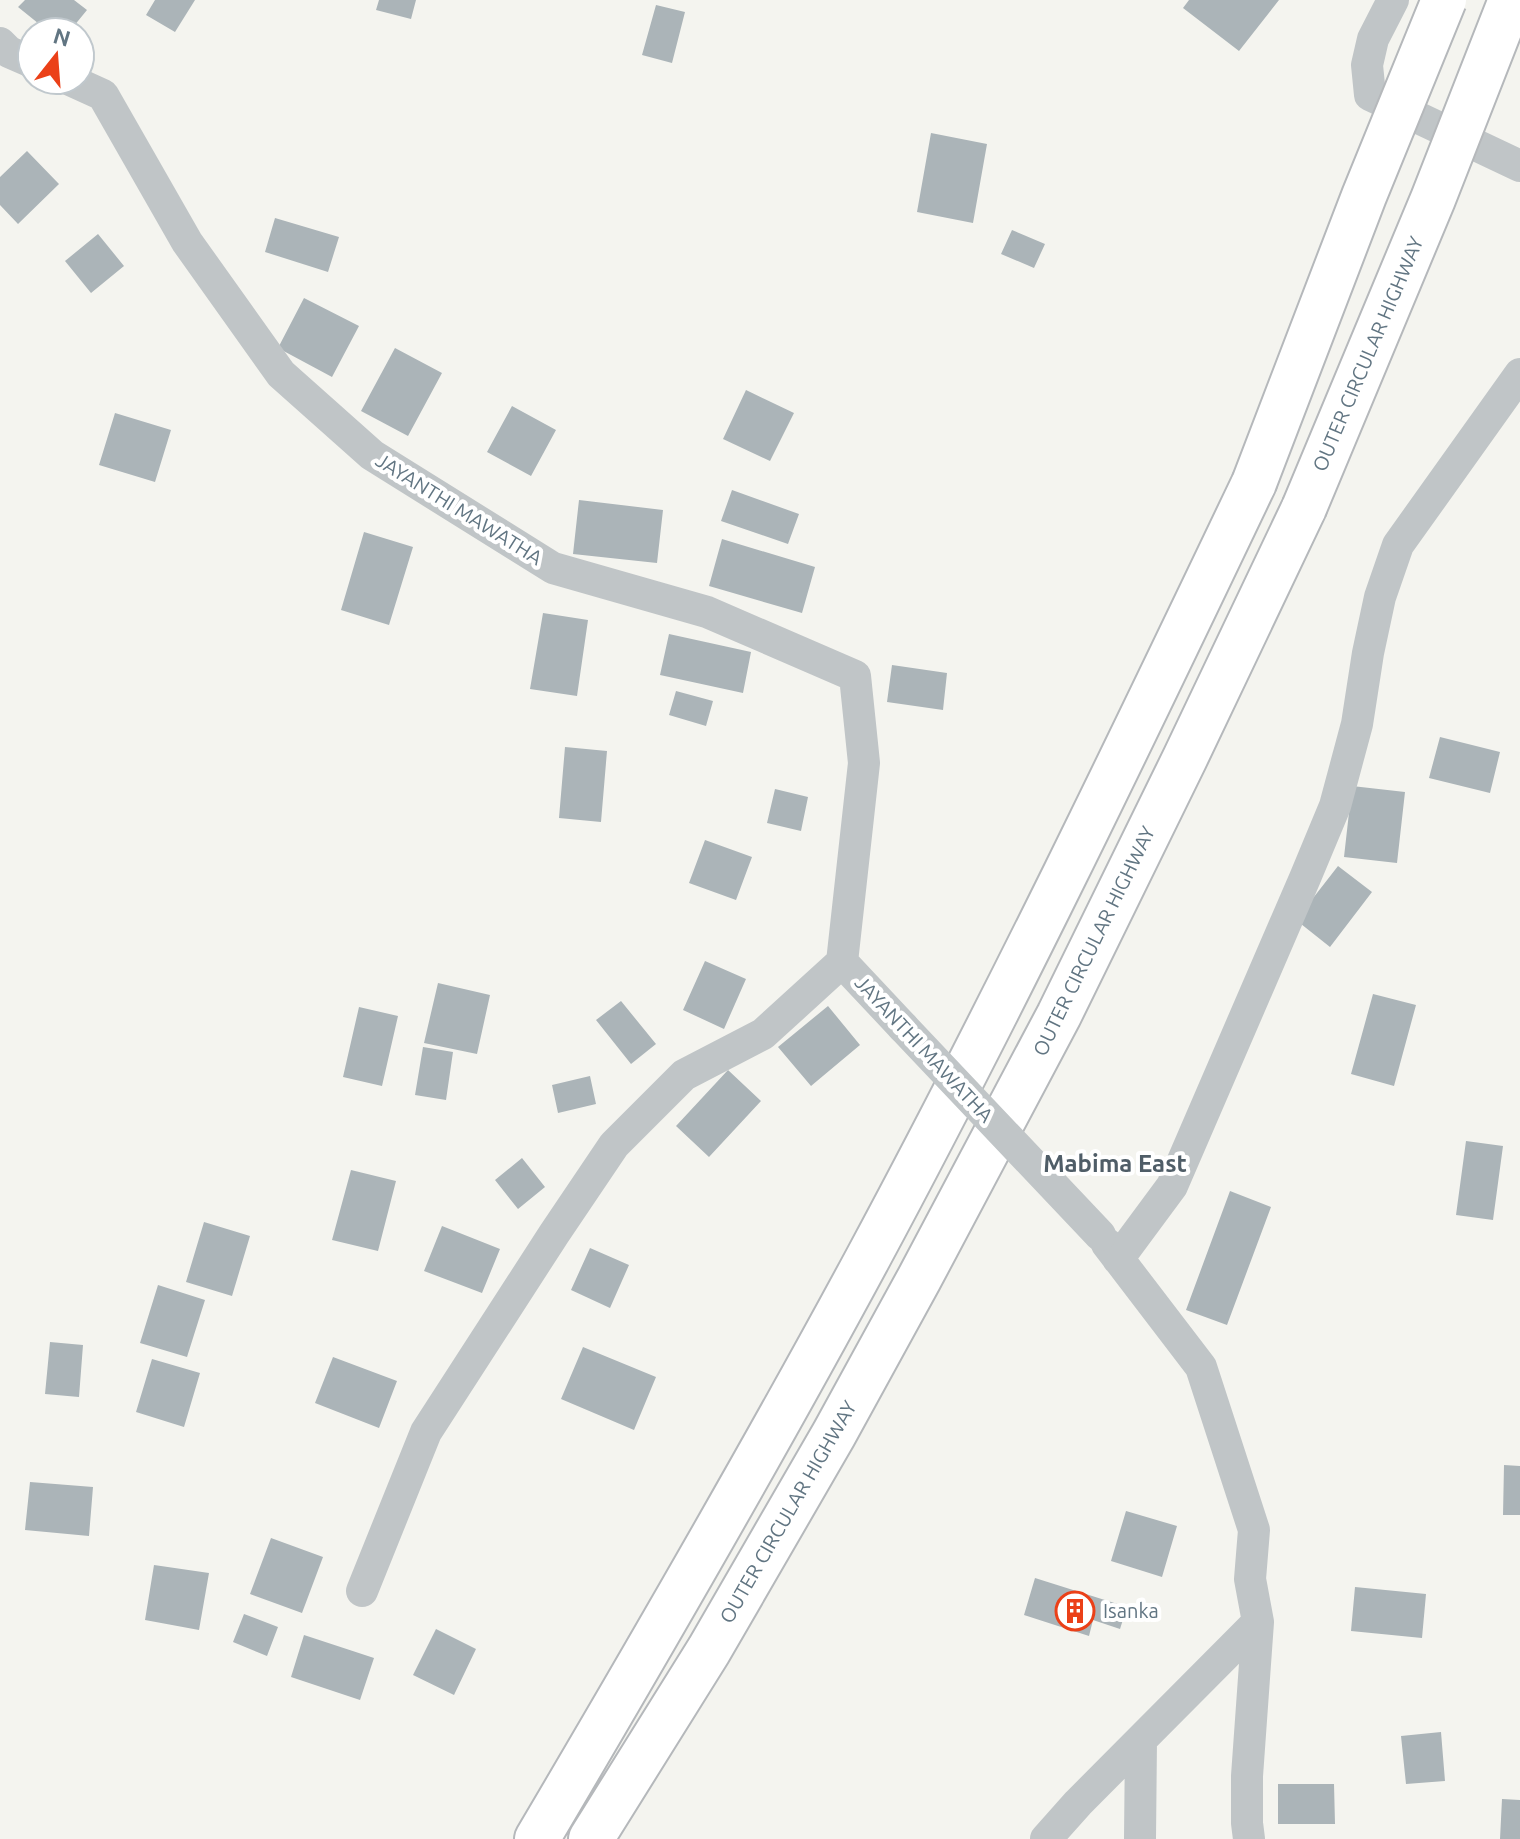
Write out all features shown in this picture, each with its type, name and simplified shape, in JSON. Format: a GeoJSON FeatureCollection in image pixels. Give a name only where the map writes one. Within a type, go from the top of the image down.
{"type":"FeatureCollection","features":[{"type":"Feature","properties":{"kind":"highway"},"geometry":{"type":"LineString","coordinates":[[537,1839],[732,1504],[871,1252],[1135,733],[1254,483],[1358,211],[1444,0]]}},
{"type":"Feature","properties":{"kind":"highway","name":"OUTER CIRCULAR HIGHWAY"},"geometry":{"type":"LineString","coordinates":[[591,1839],[709,1650],[834,1434],[1059,1015],[1304,508],[1433,199],[1511,0]]}},
{"type":"Feature","properties":{"kind":"street"},"geometry":{"type":"LineString","coordinates":[[1393,0],[1373,39],[1367,65],[1370,95],[1520,166]]}},
{"type":"Feature","properties":{"kind":"street"},"geometry":{"type":"LineString","coordinates":[[0,43],[16,55]]}},
{"type":"Feature","properties":{"kind":"street","name":"JAYANTHI MAWATHA"},"geometry":{"type":"LineString","coordinates":[[96,92],[103,95],[187,242],[281,374],[372,455],[553,568],[707,612],[855,676],[864,763],[842,962],[1109,1247],[1201,1367],[1254,1530],[1250,1579],[1258,1622],[1247,1776],[1249,1839]]}},
{"type":"Feature","properties":{"kind":"street"},"geometry":{"type":"LineString","coordinates":[[1109,1247],[1172,1186],[1335,806],[1357,724],[1380,597],[1398,545],[1520,374]]}},
{"type":"Feature","properties":{"kind":"street"},"geometry":{"type":"LineString","coordinates":[[362,1591],[426,1432],[614,1145],[684,1075],[763,1034],[842,962]]}},
{"type":"Feature","properties":{"kind":"street"},"geometry":{"type":"LineString","coordinates":[[1046,1839],[1258,1622]]}},
{"type":"Feature","properties":{"kind":"street"},"geometry":{"type":"LineString","coordinates":[[1140,1839],[1141,1740]]}},
{"type":"Feature","properties":{"kind":"building"},"geometry":{"type":"Polygon","coordinates":[[[25,0],[74,0],[87,10],[82,16],[29,16],[18,7],[25,0]]]}},
{"type":"Feature","properties":{"kind":"building"},"geometry":{"type":"Polygon","coordinates":[[[155,0],[195,0],[175,32],[146,15],[155,0]]]}},
{"type":"Feature","properties":{"kind":"building"},"geometry":{"type":"Polygon","coordinates":[[[379,0],[416,0],[411,19],[376,10],[379,0]]]}},
{"type":"Feature","properties":{"kind":"building"},"geometry":{"type":"Polygon","coordinates":[[[1189,0],[1279,0],[1239,51],[1183,8],[1189,0]]]}},
{"type":"Feature","properties":{"kind":"building"},"geometry":{"type":"Polygon","coordinates":[[[656,5],[685,12],[672,63],[642,55],[656,5]]]}},
{"type":"Feature","properties":{"kind":"building"},"geometry":{"type":"Polygon","coordinates":[[[931,133],[987,144],[973,223],[917,212],[931,133]]]}},
{"type":"Feature","properties":{"kind":"building"},"geometry":{"type":"Polygon","coordinates":[[[27,151],[59,184],[18,224],[0,205],[0,177],[27,151]]]}},
{"type":"Feature","properties":{"kind":"building"},"geometry":{"type":"Polygon","coordinates":[[[275,218],[339,237],[328,272],[265,252],[275,218]]]}},
{"type":"Feature","properties":{"kind":"building"},"geometry":{"type":"Polygon","coordinates":[[[1012,230],[1045,244],[1034,268],[1001,254],[1012,230]]]}},
{"type":"Feature","properties":{"kind":"building"},"geometry":{"type":"Polygon","coordinates":[[[98,234],[124,266],[91,293],[65,261],[98,234]]]}},
{"type":"Feature","properties":{"kind":"building"},"geometry":{"type":"Polygon","coordinates":[[[304,298],[359,326],[332,377],[278,348],[304,298]]]}},
{"type":"Feature","properties":{"kind":"building"},"geometry":{"type":"Polygon","coordinates":[[[395,348],[442,373],[408,436],[361,411],[395,348]]]}},
{"type":"Feature","properties":{"kind":"building"},"geometry":{"type":"Polygon","coordinates":[[[746,390],[794,413],[770,461],[723,439],[746,390]]]}},
{"type":"Feature","properties":{"kind":"building"},"geometry":{"type":"Polygon","coordinates":[[[512,406],[556,430],[531,476],[487,452],[512,406]]]}},
{"type":"Feature","properties":{"kind":"building"},"geometry":{"type":"Polygon","coordinates":[[[115,413],[171,430],[155,482],[99,465],[115,413]]]}},
{"type":"Feature","properties":{"kind":"building"},"geometry":{"type":"Polygon","coordinates":[[[732,490],[799,514],[788,544],[721,521],[732,490]]]}},
{"type":"Feature","properties":{"kind":"building"},"geometry":{"type":"Polygon","coordinates":[[[579,500],[663,510],[657,563],[573,554],[579,500]]]}},
{"type":"Feature","properties":{"kind":"building"},"geometry":{"type":"Polygon","coordinates":[[[364,532],[413,547],[389,625],[341,610],[364,532]]]}},
{"type":"Feature","properties":{"kind":"building"},"geometry":{"type":"Polygon","coordinates":[[[722,539],[815,567],[802,613],[709,586],[722,539]]]}},
{"type":"Feature","properties":{"kind":"building"},"geometry":{"type":"Polygon","coordinates":[[[543,613],[588,620],[577,696],[530,689],[543,613]]]}},
{"type":"Feature","properties":{"kind":"building"},"geometry":{"type":"Polygon","coordinates":[[[669,634],[751,652],[743,693],[660,675],[669,634]]]}},
{"type":"Feature","properties":{"kind":"building"},"geometry":{"type":"Polygon","coordinates":[[[892,665],[947,673],[943,710],[887,702],[892,665]]]}},
{"type":"Feature","properties":{"kind":"building"},"geometry":{"type":"Polygon","coordinates":[[[676,691],[713,701],[706,726],[669,715],[676,691]]]}},
{"type":"Feature","properties":{"kind":"building"},"geometry":{"type":"Polygon","coordinates":[[[1440,737],[1500,752],[1490,793],[1429,778],[1440,737]]]}},
{"type":"Feature","properties":{"kind":"building"},"geometry":{"type":"Polygon","coordinates":[[[565,747],[607,751],[601,822],[559,818],[565,747]]]}},
{"type":"Feature","properties":{"kind":"building"},"geometry":{"type":"Polygon","coordinates":[[[1352,786],[1405,792],[1397,863],[1344,857],[1352,786]]]}},
{"type":"Feature","properties":{"kind":"building"},"geometry":{"type":"Polygon","coordinates":[[[775,789],[808,797],[801,831],[767,823],[775,789]]]}},
{"type":"Feature","properties":{"kind":"building"},"geometry":{"type":"Polygon","coordinates":[[[705,840],[752,857],[736,900],[689,883],[705,840]]]}},
{"type":"Feature","properties":{"kind":"building"},"geometry":{"type":"Polygon","coordinates":[[[1338,866],[1372,892],[1330,947],[1296,920],[1338,866]]]}},
{"type":"Feature","properties":{"kind":"building"},"geometry":{"type":"Polygon","coordinates":[[[705,961],[746,979],[724,1029],[683,1010],[705,961]]]}},
{"type":"Feature","properties":{"kind":"building"},"geometry":{"type":"Polygon","coordinates":[[[438,983],[490,995],[477,1054],[424,1043],[438,983]]]}},
{"type":"Feature","properties":{"kind":"building"},"geometry":{"type":"Polygon","coordinates":[[[1373,994],[1416,1005],[1394,1086],[1351,1074],[1373,994]]]}},
{"type":"Feature","properties":{"kind":"building"},"geometry":{"type":"Polygon","coordinates":[[[621,1001],[656,1044],[631,1064],[596,1020],[621,1001]]]}},
{"type":"Feature","properties":{"kind":"building"},"geometry":{"type":"Polygon","coordinates":[[[828,1006],[860,1045],[811,1086],[778,1047],[828,1006]]]}},
{"type":"Feature","properties":{"kind":"building"},"geometry":{"type":"Polygon","coordinates":[[[359,1007],[398,1016],[382,1086],[343,1077],[359,1007]]]}},
{"type":"Feature","properties":{"kind":"building"},"geometry":{"type":"Polygon","coordinates":[[[423,1047],[453,1052],[446,1100],[415,1095],[423,1047]]]}},
{"type":"Feature","properties":{"kind":"building"},"geometry":{"type":"Polygon","coordinates":[[[728,1070],[761,1101],[709,1157],[676,1126],[728,1070]]]}},
{"type":"Feature","properties":{"kind":"building"},"geometry":{"type":"Polygon","coordinates":[[[590,1076],[596,1104],[558,1113],[552,1085],[590,1076]]]}},
{"type":"Feature","properties":{"kind":"building"},"geometry":{"type":"Polygon","coordinates":[[[1466,1141],[1503,1146],[1493,1220],[1456,1215],[1466,1141]]]}},
{"type":"Feature","properties":{"kind":"building"},"geometry":{"type":"Polygon","coordinates":[[[522,1158],[545,1187],[518,1209],[495,1180],[522,1158]]]}},
{"type":"Feature","properties":{"kind":"building"},"geometry":{"type":"Polygon","coordinates":[[[351,1170],[396,1181],[378,1251],[332,1240],[351,1170]]]}},
{"type":"Feature","properties":{"kind":"building"},"geometry":{"type":"Polygon","coordinates":[[[1230,1191],[1271,1207],[1227,1325],[1186,1310],[1230,1191]]]}},
{"type":"Feature","properties":{"kind":"building"},"geometry":{"type":"Polygon","coordinates":[[[204,1222],[250,1236],[232,1296],[186,1282],[204,1222]]]}},
{"type":"Feature","properties":{"kind":"building"},"geometry":{"type":"Polygon","coordinates":[[[442,1226],[500,1249],[482,1293],[424,1271],[442,1226]]]}},
{"type":"Feature","properties":{"kind":"building"},"geometry":{"type":"Polygon","coordinates":[[[590,1248],[629,1265],[610,1308],[571,1290],[590,1248]]]}},
{"type":"Feature","properties":{"kind":"building"},"geometry":{"type":"Polygon","coordinates":[[[158,1285],[205,1300],[187,1357],[140,1343],[158,1285]]]}},
{"type":"Feature","properties":{"kind":"building"},"geometry":{"type":"Polygon","coordinates":[[[50,1342],[83,1345],[79,1397],[45,1394],[50,1342]]]}},
{"type":"Feature","properties":{"kind":"building"},"geometry":{"type":"Polygon","coordinates":[[[583,1347],[656,1377],[634,1430],[561,1399],[583,1347]]]}},
{"type":"Feature","properties":{"kind":"building"},"geometry":{"type":"Polygon","coordinates":[[[333,1357],[397,1381],[379,1428],[315,1403],[333,1357]]]}},
{"type":"Feature","properties":{"kind":"building"},"geometry":{"type":"Polygon","coordinates":[[[152,1359],[200,1373],[184,1427],[136,1412],[152,1359]]]}},
{"type":"Feature","properties":{"kind":"building"},"geometry":{"type":"Polygon","coordinates":[[[1504,1465],[1520,1466],[1520,1515],[1503,1515],[1504,1465]]]}},
{"type":"Feature","properties":{"kind":"building"},"geometry":{"type":"Polygon","coordinates":[[[30,1482],[93,1487],[89,1536],[25,1530],[30,1482]]]}},
{"type":"Feature","properties":{"kind":"building"},"geometry":{"type":"Polygon","coordinates":[[[1126,1511],[1177,1526],[1162,1577],[1111,1561],[1126,1511]]]}},
{"type":"Feature","properties":{"kind":"building"},"geometry":{"type":"Polygon","coordinates":[[[271,1538],[323,1557],[302,1613],[250,1594],[271,1538]]]}},
{"type":"Feature","properties":{"kind":"building"},"geometry":{"type":"Polygon","coordinates":[[[154,1565],[209,1573],[199,1630],[145,1620],[154,1565]]]}},
{"type":"Feature","properties":{"kind":"building","name":"Isanka"},"geometry":{"type":"Polygon","coordinates":[[[1035,1578],[1127,1607],[1120,1629],[1093,1620],[1089,1636],[1024,1615],[1035,1578]]]}},
{"type":"Feature","properties":{"kind":"building"},"geometry":{"type":"Polygon","coordinates":[[[1355,1587],[1426,1594],[1422,1638],[1351,1631],[1355,1587]]]}},
{"type":"Feature","properties":{"kind":"building"},"geometry":{"type":"Polygon","coordinates":[[[244,1614],[278,1627],[267,1656],[233,1642],[244,1614]]]}},
{"type":"Feature","properties":{"kind":"building"},"geometry":{"type":"Polygon","coordinates":[[[436,1629],[476,1649],[454,1695],[413,1675],[436,1629]]]}},
{"type":"Feature","properties":{"kind":"building"},"geometry":{"type":"Polygon","coordinates":[[[304,1635],[374,1658],[360,1700],[291,1677],[304,1635]]]}},
{"type":"Feature","properties":{"kind":"building"},"geometry":{"type":"Polygon","coordinates":[[[1441,1732],[1445,1781],[1406,1784],[1401,1736],[1441,1732]]]}},
{"type":"Feature","properties":{"kind":"building"},"geometry":{"type":"Polygon","coordinates":[[[1278,1784],[1334,1784],[1335,1824],[1278,1824],[1278,1784]]]}},
{"type":"Feature","properties":{"kind":"building"},"geometry":{"type":"Polygon","coordinates":[[[1502,1799],[1520,1800],[1520,1839],[1500,1839],[1502,1799]]]}},
{"type":"Feature","properties":{"kind":"place","name":"Isanka"},"geometry":{"type":"Point","coordinates":[1075,1611]}},
{"type":"Feature","properties":{"kind":"district","name":"Mabima East"},"geometry":{"type":"Point","coordinates":[1115,1164]}}]}
